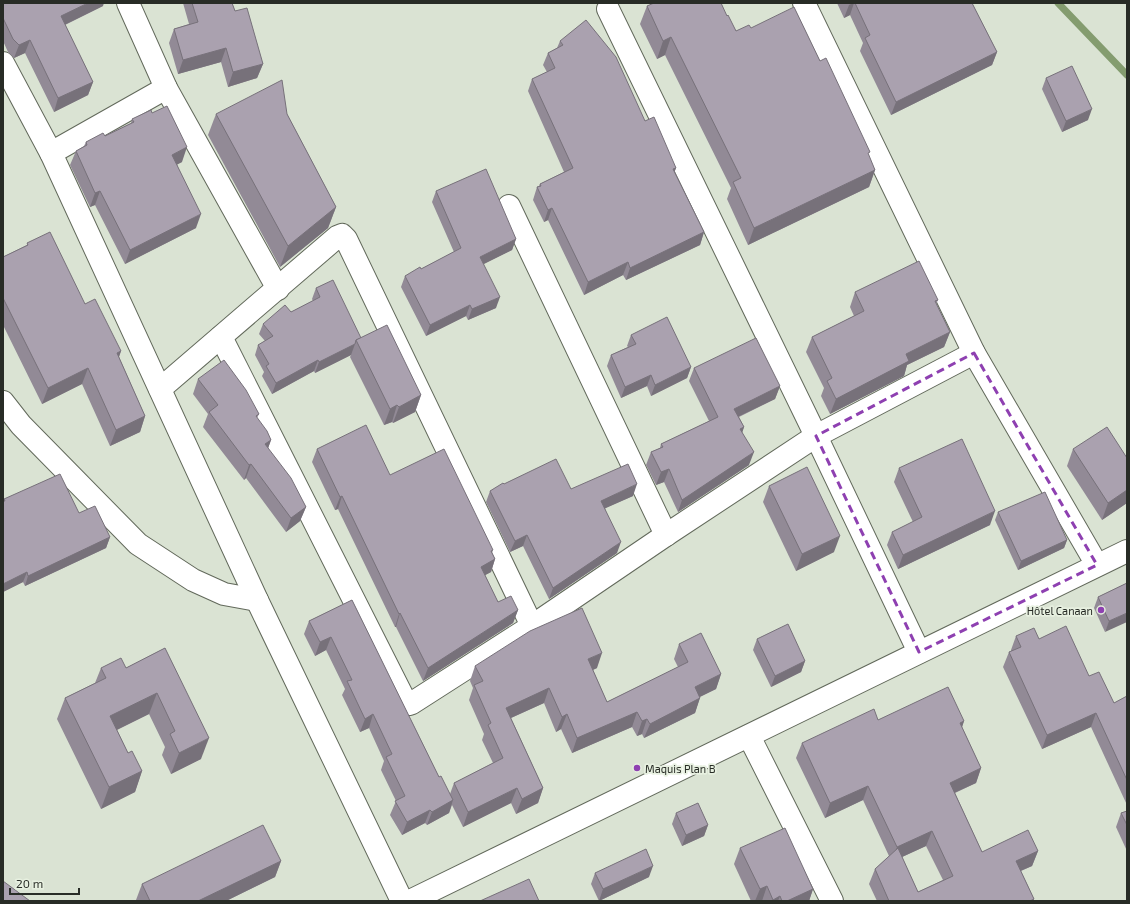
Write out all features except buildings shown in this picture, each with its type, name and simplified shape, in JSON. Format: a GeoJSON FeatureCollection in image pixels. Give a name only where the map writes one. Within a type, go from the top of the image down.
{"type":"FeatureCollection","features":[{"type":"Feature","properties":{"kind":"street"},"geometry":{"type":"LineString","coordinates":[[128,3],[166,88],[278,288]]}},
{"type":"Feature","properties":{"kind":"street"},"geometry":{"type":"LineString","coordinates":[[804,3],[974,353],[1098,565]]}},
{"type":"Feature","properties":{"kind":"street"},"geometry":{"type":"LineString","coordinates":[[608,9],[920,652]]}},
{"type":"Feature","properties":{"kind":"street"},"geometry":{"type":"LineString","coordinates":[[3,63],[50,153],[257,600],[402,901]]}},
{"type":"Feature","properties":{"kind":"street"},"geometry":{"type":"LineString","coordinates":[[50,153],[166,88]]}},
{"type":"Feature","properties":{"kind":"street"},"geometry":{"type":"LineString","coordinates":[[509,206],[666,535]]}},
{"type":"Feature","properties":{"kind":"street"},"geometry":{"type":"LineString","coordinates":[[160,389],[337,237],[342,235],[346,239],[532,626]]}},
{"type":"Feature","properties":{"kind":"street"},"geometry":{"type":"LineString","coordinates":[[220,337],[406,703],[409,704],[532,626],[816,436],[974,353]]}},
{"type":"Feature","properties":{"kind":"street"},"geometry":{"type":"LineString","coordinates":[[3,402],[21,425],[138,544],[193,580],[224,594],[257,600]]}},
{"type":"Feature","properties":{"kind":"street"},"geometry":{"type":"LineString","coordinates":[[410,901],[1127,551]]}},
{"type":"Feature","properties":{"kind":"street"},"geometry":{"type":"LineString","coordinates":[[748,736],[832,901]]}},
{"type":"Feature","properties":{"kind":"highlighted area"},"geometry":{"type":"Polygon","coordinates":[[[974,353],[1097,565],[919,652],[816,436],[974,353]]]}},
{"type":"Feature","properties":{"kind":"waterway"},"geometry":{"type":"LineString","coordinates":[[1058,3],[1127,75]]}},
{"type":"Feature","properties":{"kind":"place","name":"Hôtel Canaan"},"geometry":{"type":"Point","coordinates":[1101,610]}},
{"type":"Feature","properties":{"kind":"place","name":"Maquis Plan B"},"geometry":{"type":"Point","coordinates":[637,768]}}]}
